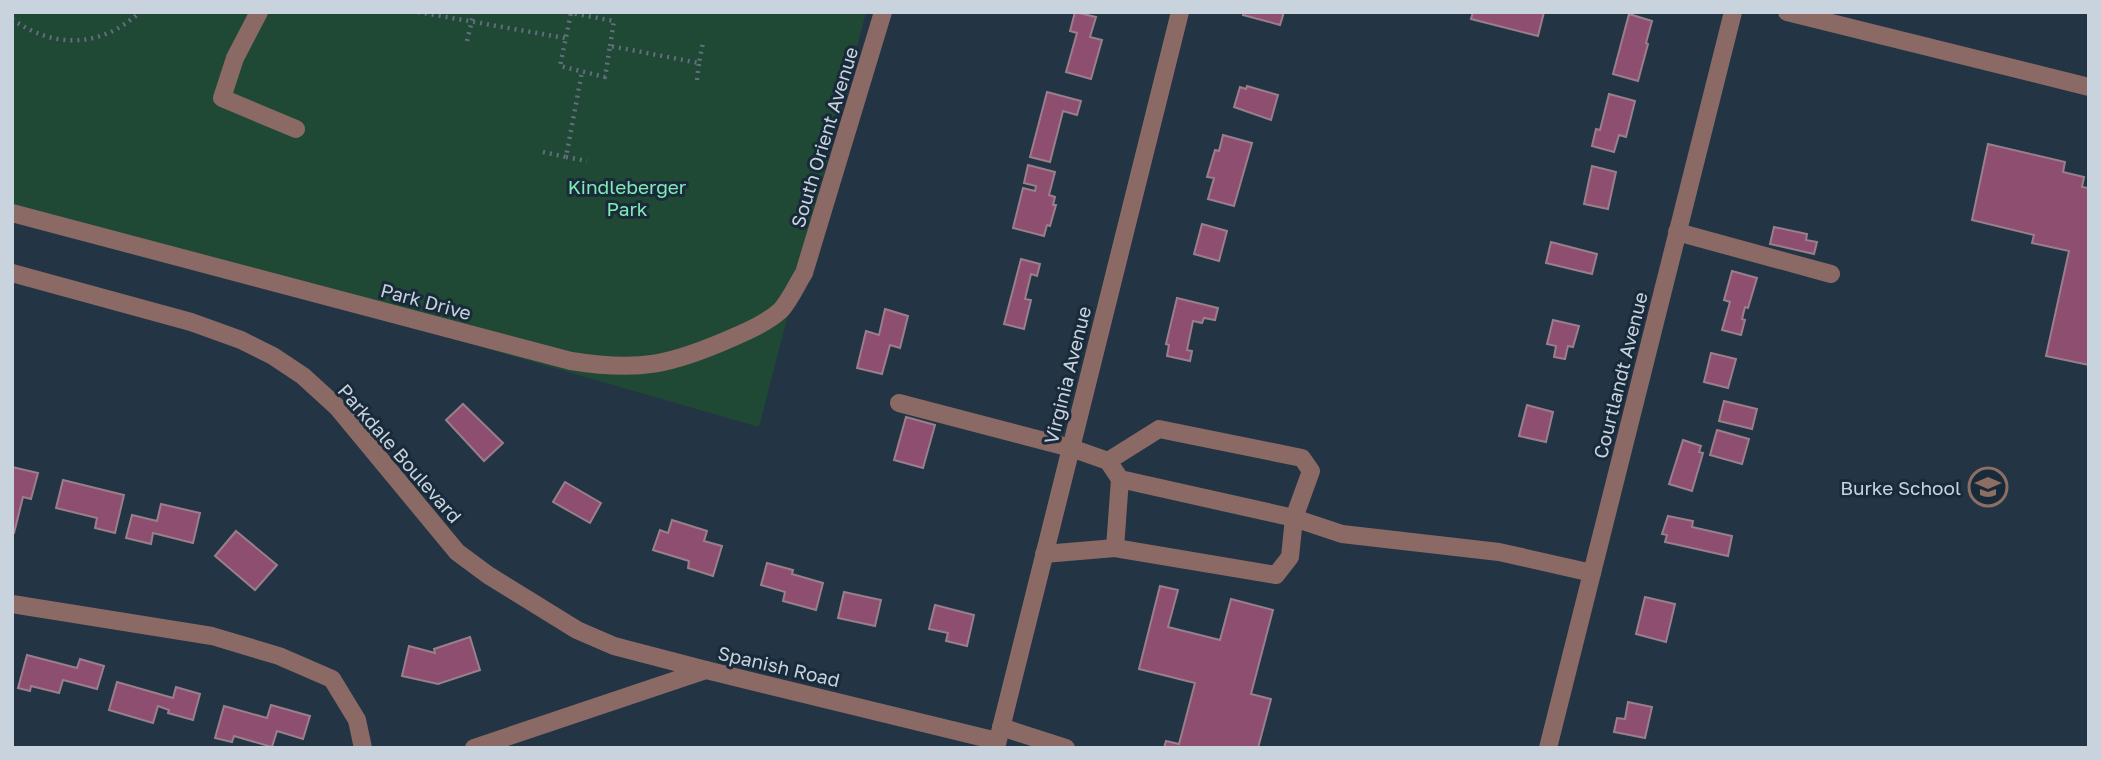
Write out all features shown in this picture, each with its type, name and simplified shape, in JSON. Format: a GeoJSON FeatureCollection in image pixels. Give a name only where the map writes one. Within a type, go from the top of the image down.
{"type":"FeatureCollection","features":[{"type":"Feature","properties":{"kind":"street"},"geometry":{"type":"LineString","coordinates":[[259,12],[235,58],[222,99],[296,129]]}},
{"type":"Feature","properties":{"kind":"street","name":"South Orient Avenue"},"geometry":{"type":"LineString","coordinates":[[804,273],[883,12]]}},
{"type":"Feature","properties":{"kind":"street","name":"Virginia Avenue"},"geometry":{"type":"LineString","coordinates":[[998,738],[1180,12]]}},
{"type":"Feature","properties":{"kind":"street","name":"Courtlandt Avenue"},"geometry":{"type":"LineString","coordinates":[[1548,748],[1733,12]]}},
{"type":"Feature","properties":{"kind":"street"},"geometry":{"type":"LineString","coordinates":[[1787,12],[2089,87]]}},
{"type":"Feature","properties":{"kind":"street","name":"Park Drive"},"geometry":{"type":"LineString","coordinates":[[12,213],[570,361],[609,367],[650,365],[695,355],[758,326],[782,309],[804,273]]}},
{"type":"Feature","properties":{"kind":"street"},"geometry":{"type":"LineString","coordinates":[[1677,232],[1832,274]]}},
{"type":"Feature","properties":{"kind":"street","name":"Parkdale Boulevard"},"geometry":{"type":"LineString","coordinates":[[12,273],[191,322],[241,340],[273,356],[303,376],[337,407],[457,552],[488,575],[577,630],[614,646],[706,670]]}},
{"type":"Feature","properties":{"kind":"street"},"geometry":{"type":"LineString","coordinates":[[899,403],[1071,448],[1108,461],[1120,479],[1115,548]]}},
{"type":"Feature","properties":{"kind":"street"},"geometry":{"type":"LineString","coordinates":[[1044,554],[1115,548],[1276,575],[1290,557],[1294,518],[1311,471],[1302,458],[1159,429],[1108,461]]}},
{"type":"Feature","properties":{"kind":"street"},"geometry":{"type":"LineString","coordinates":[[1120,479],[1294,518],[1342,534],[1499,552],[1592,573]]}},
{"type":"Feature","properties":{"kind":"street"},"geometry":{"type":"LineString","coordinates":[[12,604],[212,636],[279,656],[332,679],[357,720],[363,748]]}},
{"type":"Feature","properties":{"kind":"street","name":"Spanish Road"},"geometry":{"type":"LineString","coordinates":[[474,748],[706,670],[998,738],[1066,748]]}},
{"type":"Feature","properties":{"kind":"path"},"geometry":{"type":"LineString","coordinates":[[12,19],[52,40],[69,41],[109,33],[140,12]]}},
{"type":"Feature","properties":{"kind":"path"},"geometry":{"type":"LineString","coordinates":[[418,12],[565,38]]}},
{"type":"Feature","properties":{"kind":"path"},"geometry":{"type":"LineString","coordinates":[[467,41],[474,12]]}},
{"type":"Feature","properties":{"kind":"path"},"geometry":{"type":"LineString","coordinates":[[571,13],[592,14],[614,21],[605,77],[559,66],[565,38],[571,13]]}},
{"type":"Feature","properties":{"kind":"path"},"geometry":{"type":"LineString","coordinates":[[697,80],[703,42]]}},
{"type":"Feature","properties":{"kind":"path"},"geometry":{"type":"LineString","coordinates":[[610,46],[699,63]]}},
{"type":"Feature","properties":{"kind":"path"},"geometry":{"type":"LineString","coordinates":[[566,156],[582,72]]}},
{"type":"Feature","properties":{"kind":"path"},"geometry":{"type":"LineString","coordinates":[[543,152],[587,161]]}},
{"type":"Feature","properties":{"kind":"green space","name":"Kindleberger Park"},"geometry":{"type":"Polygon","coordinates":[[[12,12],[866,12],[759,427],[12,212],[12,12]]]}},
{"type":"Feature","properties":{"kind":"building"},"geometry":{"type":"Polygon","coordinates":[[[1075,12],[1096,17],[1090,37],[1102,40],[1091,79],[1066,72],[1077,33],[1070,31],[1075,12]]]}},
{"type":"Feature","properties":{"kind":"building"},"geometry":{"type":"Polygon","coordinates":[[[1244,12],[1284,12],[1280,25],[1243,15],[1244,12]]]}},
{"type":"Feature","properties":{"kind":"building"},"geometry":{"type":"Polygon","coordinates":[[[1473,12],[1544,12],[1538,36],[1471,19],[1473,12]]]}},
{"type":"Feature","properties":{"kind":"building"},"geometry":{"type":"Polygon","coordinates":[[[1629,14],[1652,21],[1638,81],[1613,74],[1629,14]]]}},
{"type":"Feature","properties":{"kind":"building"},"geometry":{"type":"Polygon","coordinates":[[[1247,86],[1278,95],[1271,120],[1234,107],[1240,87],[1246,89],[1247,86]]]}},
{"type":"Feature","properties":{"kind":"building"},"geometry":{"type":"Polygon","coordinates":[[[1047,92],[1081,101],[1077,115],[1063,111],[1050,162],[1030,157],[1047,92]]]}},
{"type":"Feature","properties":{"kind":"building"},"geometry":{"type":"Polygon","coordinates":[[[1609,94],[1635,101],[1626,137],[1619,135],[1614,152],[1592,146],[1596,129],[1600,130],[1609,94]]]}},
{"type":"Feature","properties":{"kind":"building"},"geometry":{"type":"Polygon","coordinates":[[[1223,135],[1252,143],[1234,206],[1208,199],[1214,178],[1207,177],[1215,150],[1219,151],[1223,135]]]}},
{"type":"Feature","properties":{"kind":"building"},"geometry":{"type":"Polygon","coordinates":[[[1988,144],[2065,162],[2063,172],[2084,177],[2082,187],[2089,188],[2089,365],[2046,356],[2069,251],[2032,243],[2034,235],[1972,220],[1988,144]]]}},
{"type":"Feature","properties":{"kind":"building"},"geometry":{"type":"Polygon","coordinates":[[[1028,165],[1055,172],[1049,195],[1055,197],[1053,205],[1056,205],[1044,236],[1013,228],[1023,188],[1035,191],[1036,186],[1024,183],[1028,165]]]}},
{"type":"Feature","properties":{"kind":"building"},"geometry":{"type":"Polygon","coordinates":[[[1592,166],[1616,172],[1608,209],[1584,204],[1592,166]]]}},
{"type":"Feature","properties":{"kind":"building"},"geometry":{"type":"Polygon","coordinates":[[[1202,224],[1227,231],[1219,261],[1194,254],[1202,224]]]}},
{"type":"Feature","properties":{"kind":"building"},"geometry":{"type":"Polygon","coordinates":[[[1774,227],[1807,234],[1806,240],[1817,242],[1814,254],[1770,244],[1774,227]]]}},
{"type":"Feature","properties":{"kind":"building"},"geometry":{"type":"Polygon","coordinates":[[[1551,242],[1597,254],[1592,274],[1546,263],[1551,242]]]}},
{"type":"Feature","properties":{"kind":"building"},"geometry":{"type":"Polygon","coordinates":[[[1021,259],[1040,264],[1037,276],[1031,274],[1025,299],[1031,300],[1024,329],[1004,324],[1021,259]]]}},
{"type":"Feature","properties":{"kind":"building"},"geometry":{"type":"Polygon","coordinates":[[[1732,271],[1757,278],[1748,308],[1745,307],[1741,335],[1722,330],[1730,302],[1724,300],[1732,271]]]}},
{"type":"Feature","properties":{"kind":"building"},"geometry":{"type":"Polygon","coordinates":[[[1177,298],[1218,308],[1215,320],[1204,318],[1202,323],[1193,321],[1187,350],[1192,351],[1190,361],[1167,356],[1169,345],[1166,344],[1177,298]]]}},
{"type":"Feature","properties":{"kind":"building"},"geometry":{"type":"Polygon","coordinates":[[[885,309],[908,316],[900,348],[890,345],[882,374],[857,368],[866,331],[879,335],[885,309]]]}},
{"type":"Feature","properties":{"kind":"building"},"geometry":{"type":"Polygon","coordinates":[[[1553,320],[1579,326],[1573,347],[1568,346],[1565,359],[1554,357],[1556,346],[1547,344],[1553,320]]]}},
{"type":"Feature","properties":{"kind":"building"},"geometry":{"type":"Polygon","coordinates":[[[1711,353],[1736,359],[1728,388],[1704,382],[1711,353]]]}},
{"type":"Feature","properties":{"kind":"building"},"geometry":{"type":"Polygon","coordinates":[[[1724,401],[1757,409],[1752,429],[1719,421],[1724,401]]]}},
{"type":"Feature","properties":{"kind":"building"},"geometry":{"type":"Polygon","coordinates":[[[463,404],[503,443],[484,461],[446,420],[463,404]]]}},
{"type":"Feature","properties":{"kind":"building"},"geometry":{"type":"Polygon","coordinates":[[[1527,405],[1553,412],[1546,442],[1519,436],[1527,405]]]}},
{"type":"Feature","properties":{"kind":"building"},"geometry":{"type":"Polygon","coordinates":[[[906,417],[935,425],[923,468],[894,460],[906,417]]]}},
{"type":"Feature","properties":{"kind":"building"},"geometry":{"type":"Polygon","coordinates":[[[1717,430],[1749,439],[1742,464],[1710,455],[1717,430]]]}},
{"type":"Feature","properties":{"kind":"building"},"geometry":{"type":"Polygon","coordinates":[[[1683,440],[1701,446],[1699,452],[1703,453],[1692,491],[1669,484],[1683,440]]]}},
{"type":"Feature","properties":{"kind":"building"},"geometry":{"type":"Polygon","coordinates":[[[12,467],[38,473],[31,499],[23,497],[14,533],[12,533],[12,467]]]}},
{"type":"Feature","properties":{"kind":"building"},"geometry":{"type":"Polygon","coordinates":[[[63,480],[124,495],[115,533],[95,528],[97,518],[56,508],[63,480]]]}},
{"type":"Feature","properties":{"kind":"building"},"geometry":{"type":"Polygon","coordinates":[[[565,482],[601,503],[590,523],[553,502],[565,482]]]}},
{"type":"Feature","properties":{"kind":"building"},"geometry":{"type":"Polygon","coordinates":[[[161,504],[200,513],[193,543],[153,533],[151,544],[126,538],[132,515],[157,521],[161,504]]]}},
{"type":"Feature","properties":{"kind":"building"},"geometry":{"type":"Polygon","coordinates":[[[1668,516],[1693,521],[1692,527],[1732,536],[1728,556],[1665,542],[1667,535],[1662,534],[1668,516]]]}},
{"type":"Feature","properties":{"kind":"building"},"geometry":{"type":"Polygon","coordinates":[[[672,520],[707,531],[704,541],[722,546],[713,576],[688,568],[689,561],[653,550],[660,530],[668,533],[672,520]]]}},
{"type":"Feature","properties":{"kind":"building"},"geometry":{"type":"Polygon","coordinates":[[[236,531],[277,565],[255,590],[215,556],[236,531]]]}},
{"type":"Feature","properties":{"kind":"building"},"geometry":{"type":"Polygon","coordinates":[[[767,563],[793,570],[792,574],[823,583],[816,610],[783,601],[785,592],[761,585],[767,563]]]}},
{"type":"Feature","properties":{"kind":"building"},"geometry":{"type":"Polygon","coordinates":[[[1160,586],[1178,590],[1168,627],[1220,640],[1231,599],[1273,610],[1251,694],[1271,699],[1258,748],[1164,748],[1166,741],[1179,744],[1195,683],[1139,669],[1160,586]]]}},
{"type":"Feature","properties":{"kind":"building"},"geometry":{"type":"Polygon","coordinates":[[[844,592],[881,600],[875,626],[838,618],[844,592]]]}},
{"type":"Feature","properties":{"kind":"building"},"geometry":{"type":"Polygon","coordinates":[[[1645,597],[1675,604],[1666,642],[1636,634],[1645,597]]]}},
{"type":"Feature","properties":{"kind":"building"},"geometry":{"type":"Polygon","coordinates":[[[935,605],[974,615],[967,646],[946,641],[948,633],[929,629],[935,605]]]}},
{"type":"Feature","properties":{"kind":"building"},"geometry":{"type":"Polygon","coordinates":[[[470,637],[480,670],[438,684],[402,676],[409,646],[435,653],[434,649],[470,637]]]}},
{"type":"Feature","properties":{"kind":"building"},"geometry":{"type":"Polygon","coordinates":[[[27,655],[77,668],[80,659],[104,666],[97,689],[63,680],[59,693],[31,686],[30,691],[18,688],[27,655]]]}},
{"type":"Feature","properties":{"kind":"building"},"geometry":{"type":"Polygon","coordinates":[[[117,682],[173,698],[176,687],[200,694],[193,720],[168,713],[169,710],[158,706],[153,723],[109,710],[117,682]]]}},
{"type":"Feature","properties":{"kind":"building"},"geometry":{"type":"Polygon","coordinates":[[[1628,702],[1652,707],[1645,738],[1614,732],[1617,718],[1625,719],[1628,702]]]}},
{"type":"Feature","properties":{"kind":"building"},"geometry":{"type":"Polygon","coordinates":[[[271,705],[310,716],[303,739],[277,731],[272,747],[234,736],[232,742],[215,738],[224,706],[267,718],[271,705]]]}},
{"type":"Feature","properties":{"kind":"place","name":"Burke School"},"geometry":{"type":"Point","coordinates":[1988,487]}}]}
